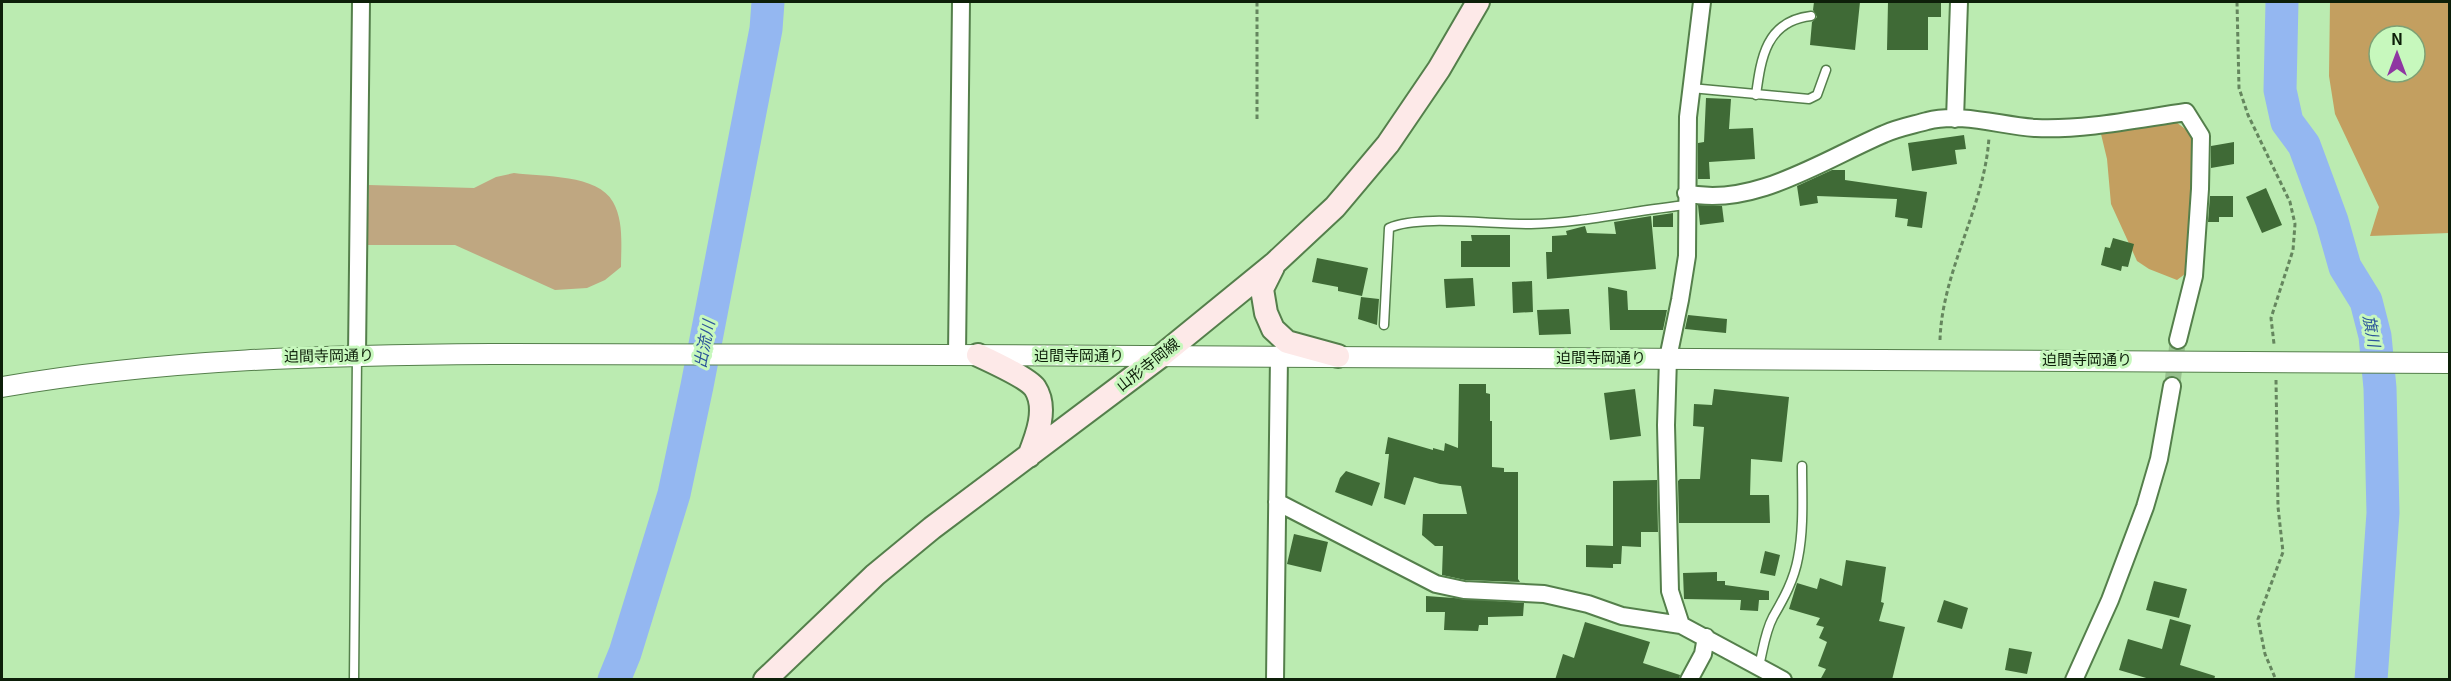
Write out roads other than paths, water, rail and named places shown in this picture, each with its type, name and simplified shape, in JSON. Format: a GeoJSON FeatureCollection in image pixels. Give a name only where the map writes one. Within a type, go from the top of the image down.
{"type":"FeatureCollection","features":[{"type":"Feature","properties":{"kind":"main road","name":"山形寺岡線"},"geometry":{"type":"LineString","coordinates":[[765,680],[875,575],[932,528],[1161,356],[1275,263],[1335,207],[1388,144],[1439,69],[1478,2]]}},
{"type":"Feature","properties":{"kind":"main road"},"geometry":{"type":"LineString","coordinates":[[1275,263],[1262,289],[1266,313],[1273,329],[1287,342],[1338,356]]}},
{"type":"Feature","properties":{"kind":"main road"},"geometry":{"type":"LineString","coordinates":[[968,355],[1009,371],[1035,387],[1041,406],[1038,433],[1029,456]]}},
{"type":"Feature","properties":{"kind":"street"},"geometry":{"type":"LineString","coordinates":[[357,355],[361,2]]}},
{"type":"Feature","properties":{"kind":"street"},"geometry":{"type":"LineString","coordinates":[[961,2],[968,355]]}},
{"type":"Feature","properties":{"kind":"street"},"geometry":{"type":"LineString","coordinates":[[1681,625],[1670,591],[1666,425],[1668,358],[1687,256],[1688,117],[1702,2]]}},
{"type":"Feature","properties":{"kind":"street"},"geometry":{"type":"LineString","coordinates":[[1955,119],[1959,2]]}},
{"type":"Feature","properties":{"kind":"street"},"geometry":{"type":"LineString","coordinates":[[1687,199],[1720,196],[1763,186],[1812,170],[1886,133],[1931,120],[1955,119],[2037,128],[2105,124],[2186,112],[2193,120],[2200,136],[2194,276],[2178,340]]}},
{"type":"Feature","properties":{"kind":"street","name":"迫間寺岡通り"},"geometry":{"type":"LineString","coordinates":[[2,387],[159,365],[357,355],[658,353],[2450,363]]}},
{"type":"Feature","properties":{"kind":"street"},"geometry":{"type":"LineString","coordinates":[[1275,680],[1279,356]]}},
{"type":"Feature","properties":{"kind":"street"},"geometry":{"type":"LineString","coordinates":[[2074,680],[2110,600],[2145,507],[2159,459],[2172,386]]}},
{"type":"Feature","properties":{"kind":"street"},"geometry":{"type":"LineString","coordinates":[[1277,502],[1436,584],[1464,590],[1544,594],[1588,604],[1622,616],[1681,625],[1783,680]]}},
{"type":"Feature","properties":{"kind":"street"},"geometry":{"type":"LineString","coordinates":[[1689,680],[1702,654],[1706,637]]}},
{"type":"Feature","properties":{"kind":"lane"},"geometry":{"type":"LineString","coordinates":[[1756,95],[1761,62],[1768,42],[1783,25],[1802,17],[1811,16]]}},
{"type":"Feature","properties":{"kind":"lane"},"geometry":{"type":"LineString","coordinates":[[1691,88],[1809,99],[1817,95],[1826,70]]}},
{"type":"Feature","properties":{"kind":"lane"},"geometry":{"type":"LineString","coordinates":[[1384,325],[1389,228],[1398,224],[1428,222],[1531,224],[1573,221],[1687,199]]}},
{"type":"Feature","properties":{"kind":"lane"},"geometry":{"type":"LineString","coordinates":[[354,680],[357,355]]}},
{"type":"Feature","properties":{"kind":"lane"},"geometry":{"type":"LineString","coordinates":[[1758,666],[1766,635],[1773,618],[1785,600],[1798,558],[1802,510],[1802,466]]}},
{"type":"Feature","properties":{"kind":"waterway","name":"出流川"},"geometry":{"type":"LineString","coordinates":[[614,680],[625,653],[674,494],[766,29],[768,2]]}},
{"type":"Feature","properties":{"kind":"waterway","name":"旗川"},"geometry":{"type":"LineString","coordinates":[[2282,2],[2280,90],[2287,122],[2304,145],[2332,221],[2345,267],[2366,301],[2375,336],[2380,388],[2383,513],[2371,680]]}},
{"type":"Feature","properties":{"kind":"tunnel"},"geometry":{"type":"LineString","coordinates":[[2172,386],[2178,340]]}}]}
